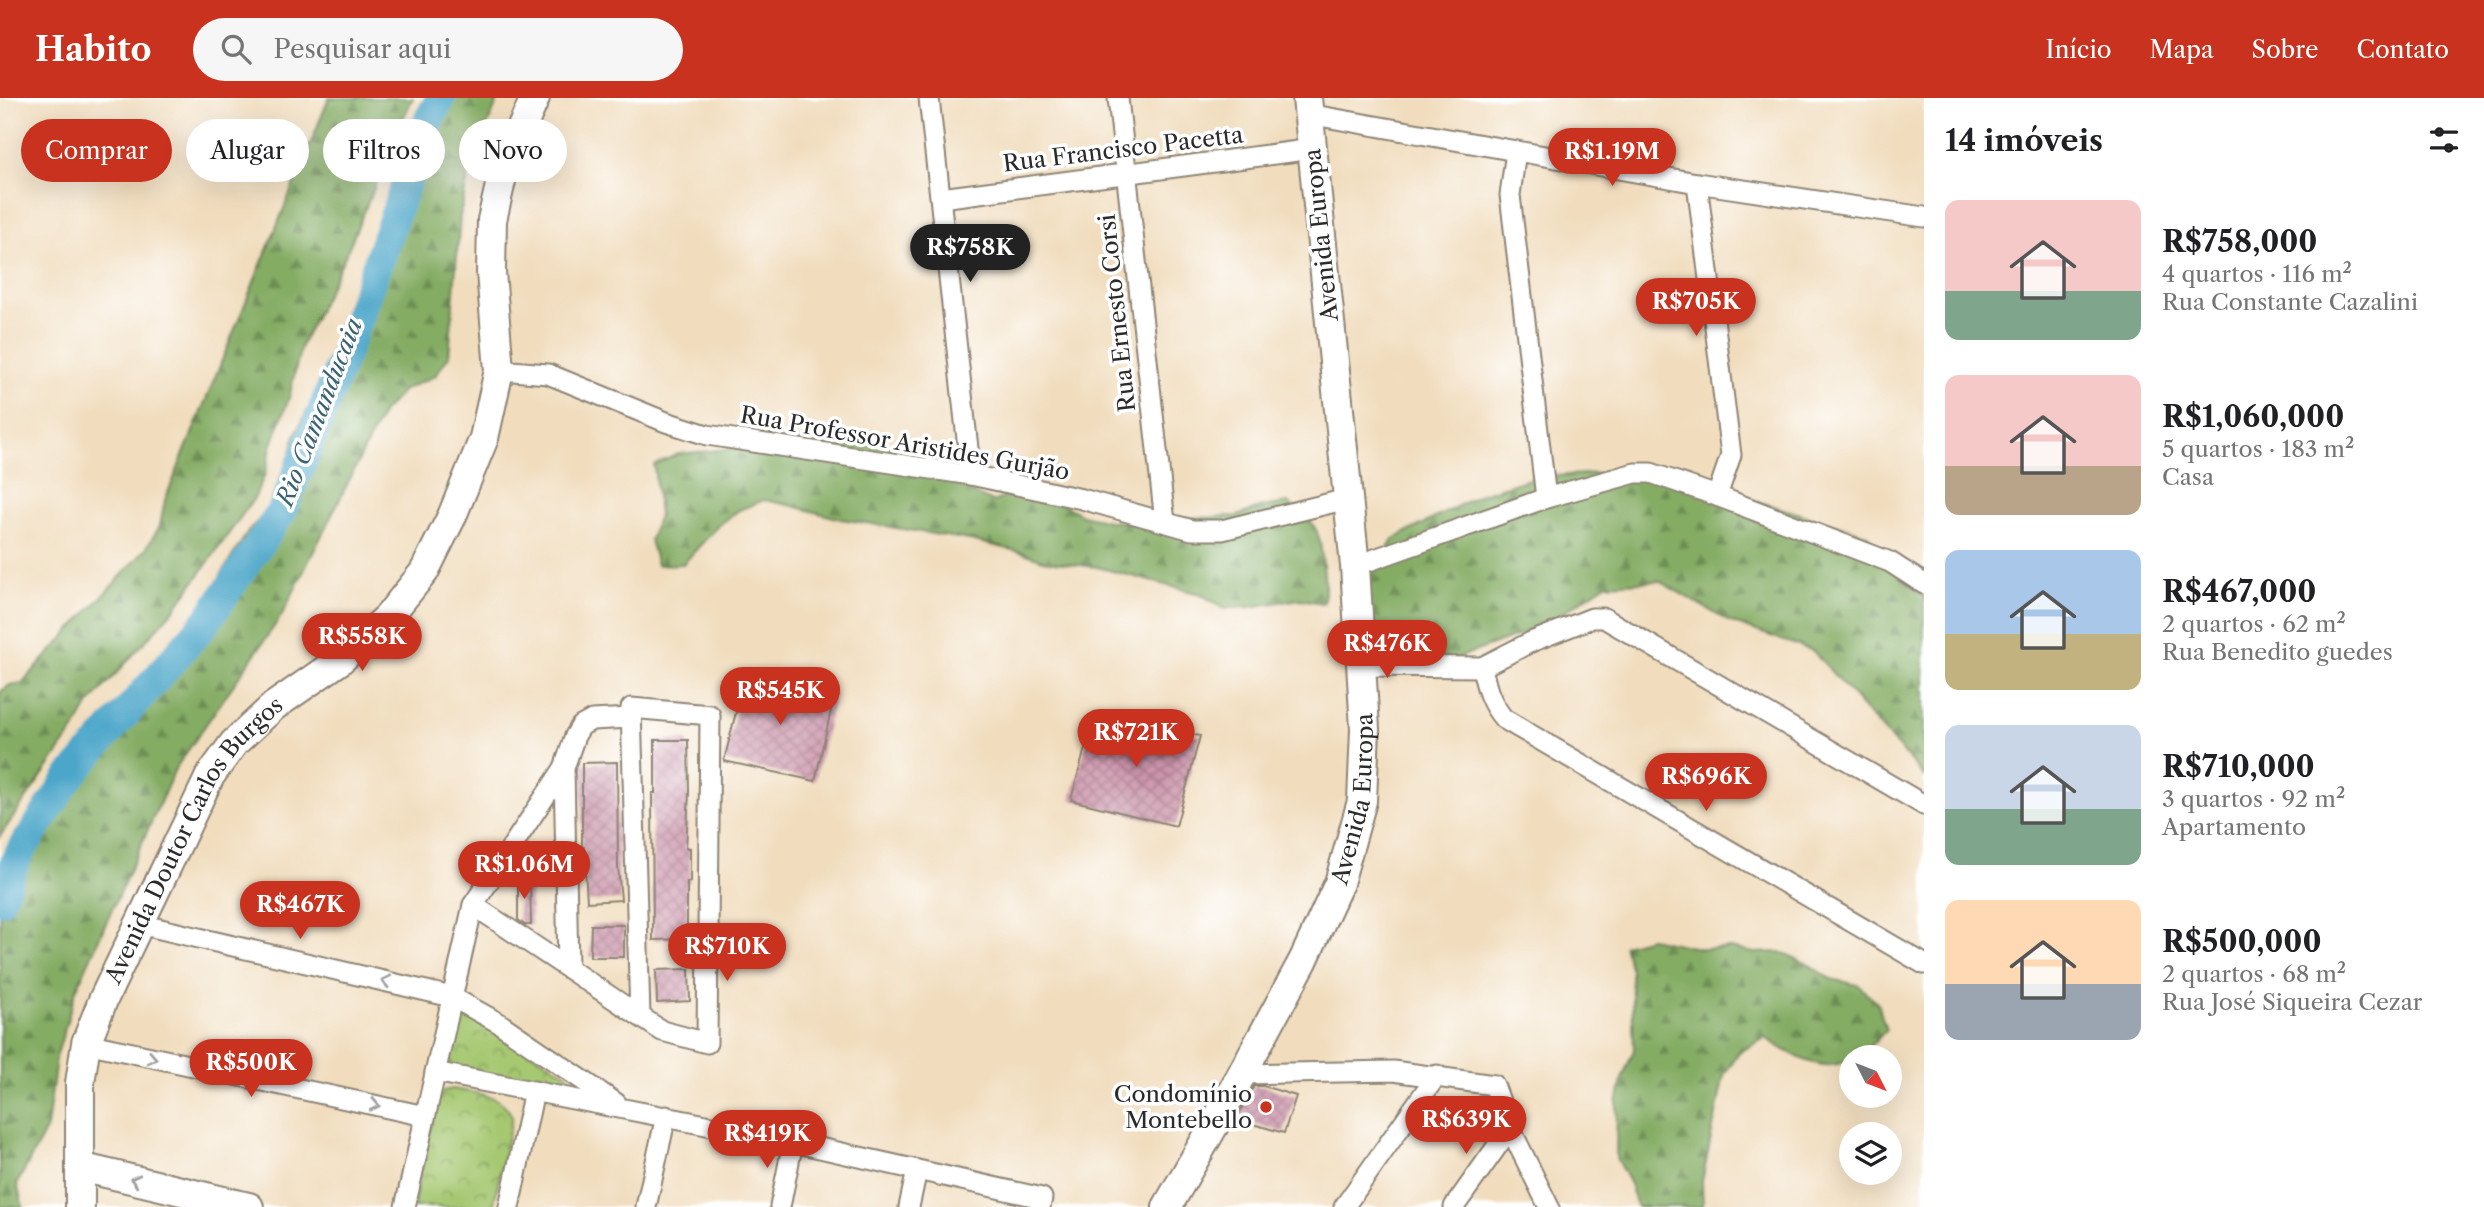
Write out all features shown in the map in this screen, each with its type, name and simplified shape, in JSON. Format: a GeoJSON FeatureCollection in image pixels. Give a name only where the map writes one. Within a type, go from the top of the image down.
{"type":"FeatureCollection","features":[{"type":"Feature","properties":{"kind":"street","name":"Avenida Doutor Carlos Burgos"},"geometry":{"type":"LineString","coordinates":[[80,1207],[80,1083],[86,1043],[103,1000],[210,776],[234,743],[274,706],[339,662],[387,618],[424,572],[452,516],[484,438],[499,370],[491,272],[492,220],[504,168],[535,98]]}},
{"type":"Feature","properties":{"kind":"street"},"geometry":{"type":"LineString","coordinates":[[929,98],[971,475]]}},
{"type":"Feature","properties":{"kind":"street","name":"Rua Ernesto Corsi"},"geometry":{"type":"LineString","coordinates":[[1118,98],[1165,522]]}},
{"type":"Feature","properties":{"kind":"street"},"geometry":{"type":"LineString","coordinates":[[1308,106],[1516,151],[1697,183],[1924,217]]}},
{"type":"Feature","properties":{"kind":"street","name":"Avenida Europa"},"geometry":{"type":"LineString","coordinates":[[1167,1207],[1243,1074],[1303,961],[1339,883],[1362,801],[1365,729],[1355,566],[1308,106]]}},
{"type":"Feature","properties":{"kind":"street","name":"Rua Francisco Pacetta"},"geometry":{"type":"LineString","coordinates":[[941,198],[1313,149]]}},
{"type":"Feature","properties":{"kind":"street"},"geometry":{"type":"LineString","coordinates":[[1516,151],[1510,195],[1546,498]]}},
{"type":"Feature","properties":{"kind":"street"},"geometry":{"type":"LineString","coordinates":[[1697,183],[1731,455],[1717,496]]}},
{"type":"Feature","properties":{"kind":"street","name":"Rua Professor Aristides Gurjão"},"geometry":{"type":"LineString","coordinates":[[499,370],[548,374],[666,422],[707,435],[971,475],[1082,499],[1192,530],[1222,530],[1348,499]]}},
{"type":"Feature","properties":{"kind":"street"},"geometry":{"type":"LineString","coordinates":[[1355,566],[1546,498],[1635,473],[1651,473],[1890,562],[1924,584]]}},
{"type":"Feature","properties":{"kind":"street"},"geometry":{"type":"LineString","coordinates":[[1362,666],[1482,667],[1531,642],[1592,618],[1604,618],[1924,805]]}},
{"type":"Feature","properties":{"kind":"street"},"geometry":{"type":"LineString","coordinates":[[1482,667],[1489,698],[1504,719],[1924,964]]}},
{"type":"Feature","properties":{"kind":"street"},"geometry":{"type":"LineString","coordinates":[[473,905],[662,1031],[707,1043],[710,715],[631,708],[640,1016]]}},
{"type":"Feature","properties":{"kind":"street"},"geometry":{"type":"LineString","coordinates":[[405,1207],[473,905],[564,768],[581,726],[592,720],[631,718]]}},
{"type":"Feature","properties":{"kind":"street"},"geometry":{"type":"LineString","coordinates":[[564,768],[568,968]]}},
{"type":"Feature","properties":{"kind":"street"},"geometry":{"type":"LineString","coordinates":[[139,924],[452,997],[499,1023],[623,1107]]}},
{"type":"Feature","properties":{"kind":"street"},"geometry":{"type":"LineString","coordinates":[[86,1043],[425,1116]]}},
{"type":"Feature","properties":{"kind":"street"},"geometry":{"type":"LineString","coordinates":[[1243,1074],[1394,1070],[1494,1085],[1510,1128],[1549,1207]]}},
{"type":"Feature","properties":{"kind":"street"},"geometry":{"type":"LineString","coordinates":[[435,1072],[793,1142],[918,1170],[1041,1202]]}},
{"type":"Feature","properties":{"kind":"street"},"geometry":{"type":"LineString","coordinates":[[1344,1207],[1437,1075]]}},
{"type":"Feature","properties":{"kind":"street"},"geometry":{"type":"LineString","coordinates":[[509,1207],[534,1091]]}},
{"type":"Feature","properties":{"kind":"street"},"geometry":{"type":"LineString","coordinates":[[646,1207],[666,1116]]}},
{"type":"Feature","properties":{"kind":"street"},"geometry":{"type":"LineString","coordinates":[[1454,1207],[1510,1128]]}},
{"type":"Feature","properties":{"kind":"street"},"geometry":{"type":"LineString","coordinates":[[780,1207],[793,1142]]}},
{"type":"Feature","properties":{"kind":"street"},"geometry":{"type":"LineString","coordinates":[[80,1167],[206,1202],[249,1207]]}},
{"type":"Feature","properties":{"kind":"street"},"geometry":{"type":"LineString","coordinates":[[909,1207],[918,1170]]}},
{"type":"Feature","properties":{"kind":"green space"},"geometry":{"type":"Polygon","coordinates":[[[329,98],[413,98],[403,119],[323,119],[323,182],[377,182],[346,254],[301,346],[289,398],[255,497],[176,607],[89,704],[0,836],[0,692],[10,685],[22,683],[145,550],[160,526],[165,500],[295,182],[309,182],[309,147],[329,98]]]}},
{"type":"Feature","properties":{"kind":"green space"},"geometry":{"type":"Polygon","coordinates":[[[432,98],[499,98],[490,119],[459,119],[459,182],[467,182],[460,216],[449,356],[435,376],[403,390],[383,412],[282,615],[175,769],[76,990],[56,1058],[47,1128],[17,1184],[23,1207],[0,1207],[0,903],[18,846],[47,802],[99,743],[112,720],[200,624],[214,601],[221,575],[249,530],[267,511],[280,488],[294,437],[320,391],[341,345],[369,300],[378,275],[387,224],[402,182],[445,182],[445,119],[426,119],[432,98]]]}},
{"type":"Feature","properties":{"kind":"green space"},"geometry":{"type":"Polygon","coordinates":[[[856,441],[909,449],[955,469],[970,492],[993,502],[1017,491],[1059,502],[1082,515],[1109,521],[1135,523],[1160,519],[1237,516],[1262,507],[1288,503],[1306,516],[1318,535],[1325,584],[1323,603],[1300,599],[1224,608],[1200,594],[1097,567],[1046,561],[970,540],[841,519],[764,500],[739,510],[718,526],[683,564],[657,565],[650,540],[659,515],[654,465],[678,454],[729,449],[754,442],[856,441]]]}},
{"type":"Feature","properties":{"kind":"green space"},"geometry":{"type":"Polygon","coordinates":[[[1653,470],[1867,534],[1900,577],[1924,596],[1924,776],[1813,651],[1728,621],[1659,581],[1606,584],[1543,626],[1452,660],[1407,656],[1370,627],[1366,582],[1394,539],[1481,494],[1536,477],[1653,470]]]}},
{"type":"Feature","properties":{"kind":"green space"},"geometry":{"type":"Polygon","coordinates":[[[1650,938],[1703,949],[1781,952],[1808,964],[1831,979],[1858,985],[1878,1004],[1886,1030],[1871,1045],[1839,1045],[1839,1063],[1828,1065],[1800,1058],[1765,1038],[1739,1052],[1724,1075],[1702,1181],[1703,1207],[1637,1207],[1630,1184],[1616,1158],[1617,1103],[1623,1076],[1634,1050],[1631,971],[1624,945],[1650,938]]]}},
{"type":"Feature","properties":{"kind":"green space"},"geometry":{"type":"Polygon","coordinates":[[[462,1019],[475,1019],[567,1074],[571,1083],[566,1090],[457,1070],[449,1060],[447,1049],[453,1025],[462,1019]]]}},
{"type":"Feature","properties":{"kind":"green space"},"geometry":{"type":"Polygon","coordinates":[[[453,1089],[495,1099],[508,1109],[512,1117],[493,1207],[413,1207],[437,1100],[443,1091],[453,1089]]]}},
{"type":"Feature","properties":{"kind":"building"},"geometry":{"type":"Polygon","coordinates":[[[746,671],[835,693],[815,781],[724,761],[746,671]]]}},
{"type":"Feature","properties":{"kind":"building"},"geometry":{"type":"Polygon","coordinates":[[[1095,712],[1200,736],[1176,826],[1071,800],[1095,712]]]}},
{"type":"Feature","properties":{"kind":"building"},"geometry":{"type":"Polygon","coordinates":[[[655,740],[688,740],[686,848],[690,848],[690,882],[687,882],[687,939],[653,940],[652,793],[655,793],[655,740]]]}},
{"type":"Feature","properties":{"kind":"building"},"geometry":{"type":"Polygon","coordinates":[[[617,762],[621,900],[587,902],[582,847],[582,763],[617,762]]]}},
{"type":"Feature","properties":{"kind":"building"},"geometry":{"type":"Polygon","coordinates":[[[518,878],[530,878],[531,925],[525,925],[518,920],[518,878]]]}},
{"type":"Feature","properties":{"kind":"building"},"geometry":{"type":"Polygon","coordinates":[[[591,925],[624,925],[624,957],[590,957],[591,925]]]}},
{"type":"Feature","properties":{"kind":"building"},"geometry":{"type":"Polygon","coordinates":[[[689,969],[690,1001],[657,1003],[656,970],[689,969]]]}},
{"type":"Feature","properties":{"kind":"building","name":"Condomínio Montebello"},"geometry":{"type":"Polygon","coordinates":[[[1254,1086],[1296,1096],[1284,1133],[1236,1119],[1254,1086]]]}},
{"type":"Feature","properties":{"kind":"waterway","name":"Rio Camanducaia"},"geometry":{"type":"LineString","coordinates":[[0,900],[17,857],[68,779],[206,622],[282,511],[345,354],[429,119],[441,98]]}},
{"type":"Feature","properties":{"kind":"place","name":"Condomínio Montebello"},"geometry":{"type":"Point","coordinates":[1266,1107]}}]}
